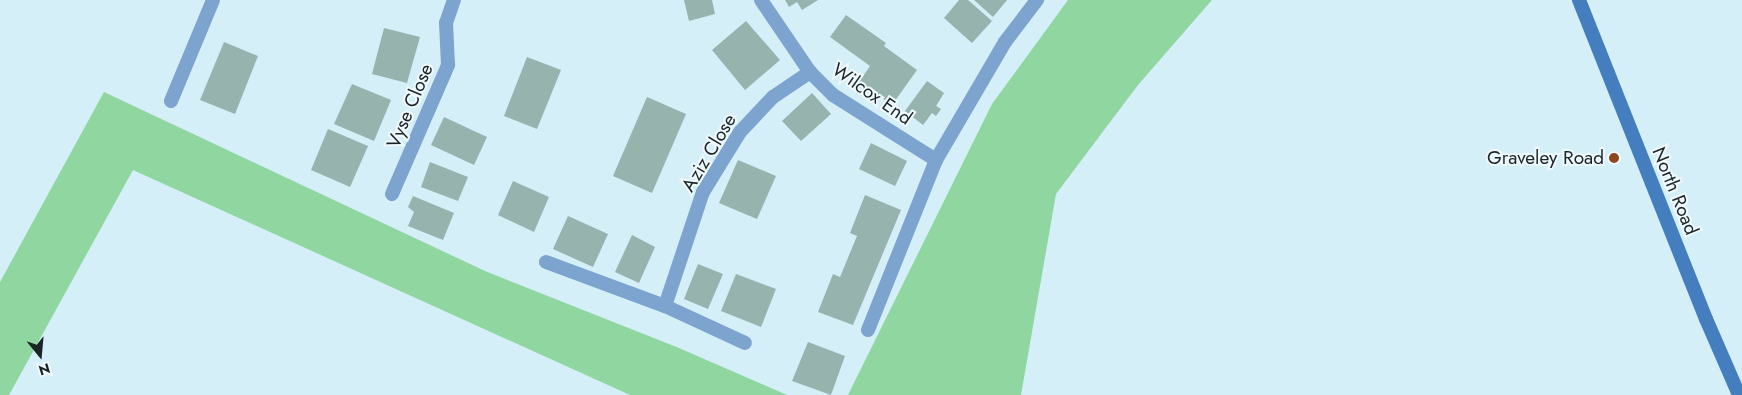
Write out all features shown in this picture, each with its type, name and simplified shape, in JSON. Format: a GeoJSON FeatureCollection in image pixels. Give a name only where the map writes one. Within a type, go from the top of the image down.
{"type":"FeatureCollection","features":[{"type":"Feature","properties":{"kind":"main road","name":"North Road"},"geometry":{"type":"LineString","coordinates":[[1579,0],[1706,319],[1739,395]]}},
{"type":"Feature","properties":{"kind":"street"},"geometry":{"type":"LineString","coordinates":[[171,101],[213,0]]}},
{"type":"Feature","properties":{"kind":"street","name":"Vyse Close"},"geometry":{"type":"LineString","coordinates":[[392,194],[448,65],[446,23],[454,0]]}},
{"type":"Feature","properties":{"kind":"street","name":"Wilcox End"},"geometry":{"type":"LineString","coordinates":[[761,0],[810,72],[833,94],[936,160]]}},
{"type":"Feature","properties":{"kind":"street"},"geometry":{"type":"LineString","coordinates":[[868,330],[936,160],[1005,42],[1038,0]]}},
{"type":"Feature","properties":{"kind":"street","name":"Aziz Close"},"geometry":{"type":"LineString","coordinates":[[665,306],[704,192],[740,132],[772,97],[810,72]]}},
{"type":"Feature","properties":{"kind":"street"},"geometry":{"type":"LineString","coordinates":[[546,262],[665,306],[745,343]]}},
{"type":"Feature","properties":{"kind":"green space"},"geometry":{"type":"Polygon","coordinates":[[[1068,0],[1212,0],[1138,85],[1056,194],[1021,395],[848,395],[992,104],[1068,0]]]}},
{"type":"Feature","properties":{"kind":"green space"},"geometry":{"type":"Polygon","coordinates":[[[104,92],[485,271],[679,348],[787,395],[630,395],[133,170],[9,395],[0,395],[0,282],[104,92]]]}},
{"type":"Feature","properties":{"kind":"building"},"geometry":{"type":"Polygon","coordinates":[[[684,0],[712,0],[715,14],[689,21],[684,0]]]}},
{"type":"Feature","properties":{"kind":"building"},"geometry":{"type":"Polygon","coordinates":[[[785,0],[818,0],[802,10],[797,2],[789,7],[785,0]]]}},
{"type":"Feature","properties":{"kind":"building"},"geometry":{"type":"Polygon","coordinates":[[[959,0],[968,0],[992,21],[972,43],[944,18],[959,0]]]}},
{"type":"Feature","properties":{"kind":"building"},"geometry":{"type":"Polygon","coordinates":[[[974,0],[1007,0],[993,17],[974,0]]]}},
{"type":"Feature","properties":{"kind":"building"},"geometry":{"type":"Polygon","coordinates":[[[846,15],[886,43],[884,46],[917,70],[892,105],[859,82],[870,66],[830,37],[846,15]]]}},
{"type":"Feature","properties":{"kind":"building"},"geometry":{"type":"Polygon","coordinates":[[[746,21],[780,60],[745,90],[712,50],[746,21]]]}},
{"type":"Feature","properties":{"kind":"building"},"geometry":{"type":"Polygon","coordinates":[[[384,28],[420,37],[407,83],[372,74],[384,28]]]}},
{"type":"Feature","properties":{"kind":"building"},"geometry":{"type":"Polygon","coordinates":[[[224,42],[258,56],[235,114],[200,100],[224,42]]]}},
{"type":"Feature","properties":{"kind":"building"},"geometry":{"type":"Polygon","coordinates":[[[527,57],[561,70],[537,129],[504,116],[527,57]]]}},
{"type":"Feature","properties":{"kind":"building"},"geometry":{"type":"Polygon","coordinates":[[[927,81],[944,93],[936,106],[941,109],[936,116],[932,113],[923,125],[905,111],[927,81]]]}},
{"type":"Feature","properties":{"kind":"building"},"geometry":{"type":"Polygon","coordinates":[[[352,84],[391,100],[374,141],[334,124],[352,84]]]}},
{"type":"Feature","properties":{"kind":"building"},"geometry":{"type":"Polygon","coordinates":[[[812,93],[831,114],[801,141],[782,121],[812,93]]]}},
{"type":"Feature","properties":{"kind":"building"},"geometry":{"type":"Polygon","coordinates":[[[647,97],[686,114],[652,193],[613,176],[647,97]]]}},
{"type":"Feature","properties":{"kind":"building"},"geometry":{"type":"Polygon","coordinates":[[[444,117],[487,137],[474,165],[431,145],[444,117]]]}},
{"type":"Feature","properties":{"kind":"building"},"geometry":{"type":"Polygon","coordinates":[[[328,129],[368,146],[350,187],[311,170],[328,129]]]}},
{"type":"Feature","properties":{"kind":"building"},"geometry":{"type":"Polygon","coordinates":[[[871,143],[907,161],[895,186],[859,169],[871,143]]]}},
{"type":"Feature","properties":{"kind":"building"},"geometry":{"type":"Polygon","coordinates":[[[738,160],[776,176],[757,219],[719,203],[738,160]]]}},
{"type":"Feature","properties":{"kind":"building"},"geometry":{"type":"Polygon","coordinates":[[[430,162],[468,177],[458,201],[421,187],[430,162]]]}},
{"type":"Feature","properties":{"kind":"building"},"geometry":{"type":"Polygon","coordinates":[[[513,181],[549,197],[534,232],[498,215],[513,181]]]}},
{"type":"Feature","properties":{"kind":"building"},"geometry":{"type":"Polygon","coordinates":[[[865,195],[901,210],[853,325],[818,312],[833,274],[840,277],[857,236],[850,233],[865,195]]]}},
{"type":"Feature","properties":{"kind":"building"},"geometry":{"type":"Polygon","coordinates":[[[413,196],[454,213],[443,240],[408,226],[414,212],[408,207],[413,196]]]}},
{"type":"Feature","properties":{"kind":"building"},"geometry":{"type":"Polygon","coordinates":[[[568,216],[608,234],[593,267],[553,249],[568,216]]]}},
{"type":"Feature","properties":{"kind":"building"},"geometry":{"type":"Polygon","coordinates":[[[632,235],[655,247],[639,283],[615,272],[632,235]]]}},
{"type":"Feature","properties":{"kind":"building"},"geometry":{"type":"Polygon","coordinates":[[[698,264],[723,274],[708,309],[684,299],[698,264]]]}},
{"type":"Feature","properties":{"kind":"building"},"geometry":{"type":"Polygon","coordinates":[[[736,274],[776,289],[761,327],[721,311],[736,274]]]}},
{"type":"Feature","properties":{"kind":"building"},"geometry":{"type":"Polygon","coordinates":[[[808,342],[845,356],[831,395],[792,381],[808,342]]]}},
{"type":"Feature","properties":{"kind":"place","name":"Graveley Road"},"geometry":{"type":"Point","coordinates":[1614,158]}}]}
